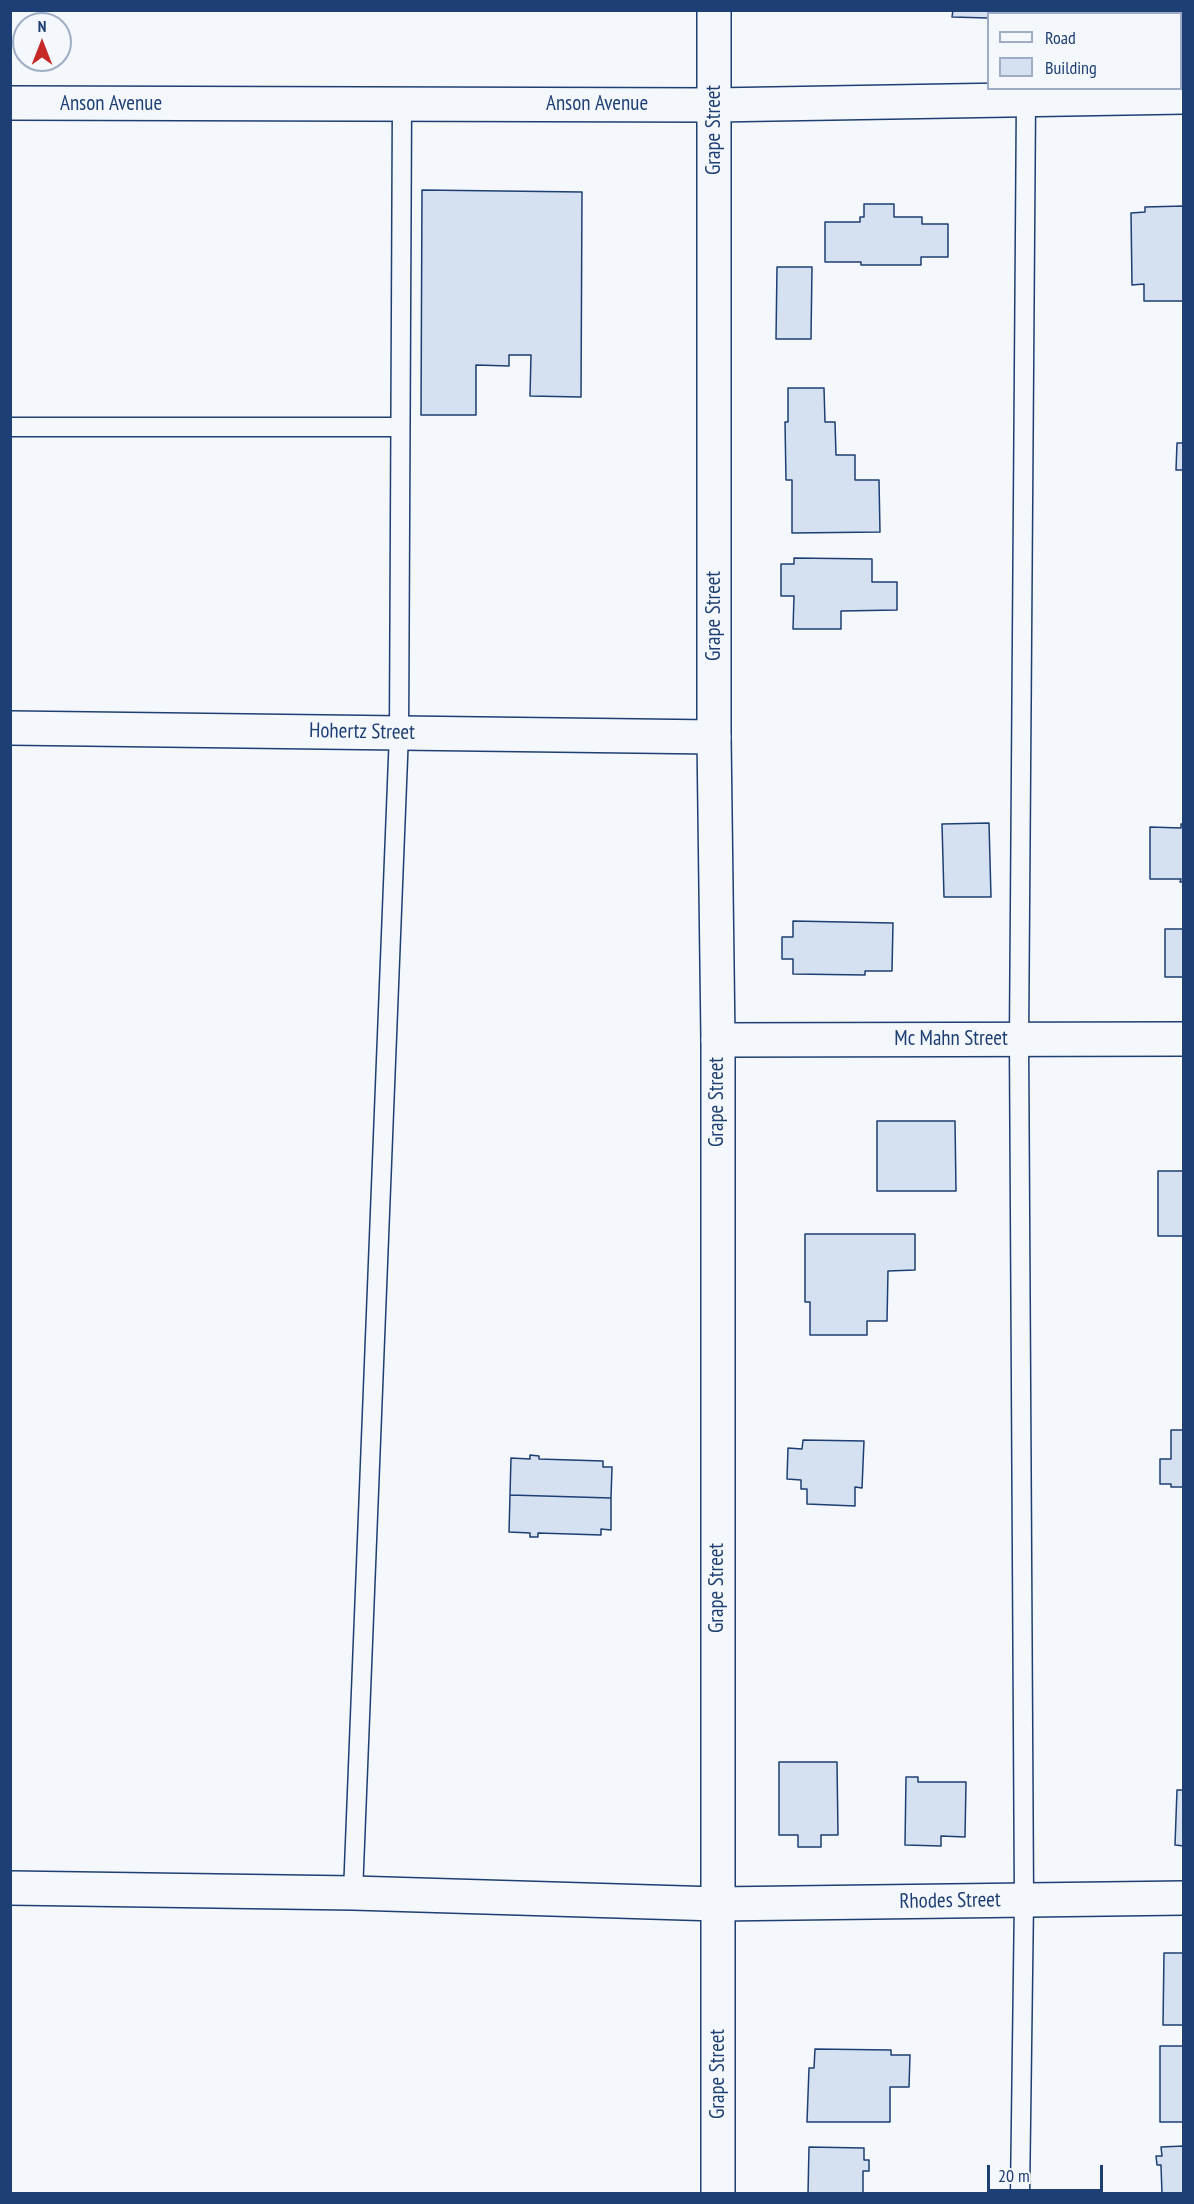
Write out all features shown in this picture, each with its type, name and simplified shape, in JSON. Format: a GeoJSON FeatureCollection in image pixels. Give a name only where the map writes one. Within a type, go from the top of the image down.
{"type":"FeatureCollection","features":[{"type":"Feature","properties":{"kind":"street","name":"Grape Street"},"geometry":{"type":"LineString","coordinates":[[714,10],[714,737],[718,1040],[718,2193]]}},
{"type":"Feature","properties":{"kind":"street","name":"Anson Avenue"},"geometry":{"type":"LineString","coordinates":[[10,103],[714,105],[1184,97]]}},
{"type":"Feature","properties":{"kind":"street","name":"Hohertz Street"},"geometry":{"type":"LineString","coordinates":[[10,728],[714,737]]}},
{"type":"Feature","properties":{"kind":"street","name":"Mc Mahn Street"},"geometry":{"type":"LineString","coordinates":[[718,1040],[1184,1039]]}},
{"type":"Feature","properties":{"kind":"street","name":"Rhodes Street"},"geometry":{"type":"LineString","coordinates":[[10,1888],[353,1893],[717,1904],[1184,1898]]}},
{"type":"Feature","properties":{"kind":"lane"},"geometry":{"type":"LineString","coordinates":[[1020,2193],[1024,1900],[1019,1039],[1026,100]]}},
{"type":"Feature","properties":{"kind":"lane"},"geometry":{"type":"LineString","coordinates":[[353,1893],[399,733],[402,104]]}},
{"type":"Feature","properties":{"kind":"lane"},"geometry":{"type":"LineString","coordinates":[[10,427],[400,427]]}},
{"type":"Feature","properties":{"kind":"building"},"geometry":{"type":"Polygon","coordinates":[[[953,10],[1008,10],[1008,12],[987,12],[987,18],[952,17],[953,10]]]}},
{"type":"Feature","properties":{"kind":"building"},"geometry":{"type":"Polygon","coordinates":[[[1059,10],[1115,10],[1115,12],[1059,12],[1059,10]]]}},
{"type":"Feature","properties":{"kind":"building"},"geometry":{"type":"Polygon","coordinates":[[[422,190],[582,192],[581,397],[530,396],[531,355],[509,355],[509,366],[476,365],[476,415],[421,415],[422,190]]]}},
{"type":"Feature","properties":{"kind":"building"},"geometry":{"type":"Polygon","coordinates":[[[864,204],[894,204],[894,217],[922,217],[922,224],[948,224],[948,257],[921,257],[921,265],[861,265],[861,262],[825,262],[825,222],[860,222],[860,217],[864,217],[864,204]]]}},
{"type":"Feature","properties":{"kind":"building"},"geometry":{"type":"Polygon","coordinates":[[[1184,206],[1184,301],[1144,301],[1144,284],[1132,285],[1131,213],[1145,212],[1145,207],[1184,206]]]}},
{"type":"Feature","properties":{"kind":"building"},"geometry":{"type":"Polygon","coordinates":[[[777,267],[812,267],[811,339],[776,339],[777,267]]]}},
{"type":"Feature","properties":{"kind":"building"},"geometry":{"type":"Polygon","coordinates":[[[788,388],[824,388],[825,422],[835,422],[836,455],[855,455],[855,480],[879,480],[880,532],[792,533],[792,480],[786,480],[785,422],[788,422],[788,388]]]}},
{"type":"Feature","properties":{"kind":"building"},"geometry":{"type":"Polygon","coordinates":[[[1177,443],[1184,443],[1184,470],[1176,470],[1177,443]]]}},
{"type":"Feature","properties":{"kind":"building"},"geometry":{"type":"Polygon","coordinates":[[[794,558],[872,559],[872,582],[897,582],[897,610],[841,611],[841,629],[793,629],[794,596],[781,596],[781,564],[794,564],[794,558]]]}},
{"type":"Feature","properties":{"kind":"building"},"geometry":{"type":"Polygon","coordinates":[[[989,823],[991,897],[944,897],[942,824],[989,823]]]}},
{"type":"Feature","properties":{"kind":"building"},"geometry":{"type":"Polygon","coordinates":[[[1181,824],[1184,824],[1184,882],[1180,882],[1181,879],[1150,879],[1150,827],[1181,828],[1181,824]]]}},
{"type":"Feature","properties":{"kind":"building"},"geometry":{"type":"Polygon","coordinates":[[[793,921],[893,923],[892,971],[865,971],[865,975],[793,974],[793,959],[782,959],[782,937],[793,937],[793,921]]]}},
{"type":"Feature","properties":{"kind":"building"},"geometry":{"type":"Polygon","coordinates":[[[1165,929],[1184,929],[1184,988],[1183,977],[1165,977],[1165,929]]]}},
{"type":"Feature","properties":{"kind":"building"},"geometry":{"type":"Polygon","coordinates":[[[877,1121],[955,1121],[956,1191],[877,1191],[877,1121]]]}},
{"type":"Feature","properties":{"kind":"building"},"geometry":{"type":"Polygon","coordinates":[[[1158,1171],[1184,1171],[1184,1236],[1158,1236],[1158,1171]]]}},
{"type":"Feature","properties":{"kind":"building"},"geometry":{"type":"Polygon","coordinates":[[[805,1234],[915,1234],[915,1270],[888,1271],[887,1321],[867,1321],[867,1335],[810,1335],[810,1302],[805,1302],[805,1234]]]}},
{"type":"Feature","properties":{"kind":"building"},"geometry":{"type":"Polygon","coordinates":[[[1171,1430],[1184,1430],[1184,1487],[1160,1484],[1160,1459],[1171,1459],[1171,1430]]]}},
{"type":"Feature","properties":{"kind":"building"},"geometry":{"type":"Polygon","coordinates":[[[803,1440],[864,1441],[862,1488],[855,1487],[855,1506],[807,1504],[807,1489],[801,1489],[801,1480],[787,1479],[788,1448],[802,1449],[803,1440]]]}},
{"type":"Feature","properties":{"kind":"building"},"geometry":{"type":"Polygon","coordinates":[[[530,1455],[539,1456],[539,1459],[603,1461],[603,1467],[612,1467],[611,1498],[510,1495],[511,1458],[530,1459],[530,1455]]]}},
{"type":"Feature","properties":{"kind":"building"},"geometry":{"type":"Polygon","coordinates":[[[510,1495],[611,1498],[611,1530],[601,1529],[601,1535],[538,1533],[538,1537],[530,1537],[530,1533],[509,1532],[510,1495]]]}},
{"type":"Feature","properties":{"kind":"building"},"geometry":{"type":"Polygon","coordinates":[[[779,1762],[837,1762],[838,1835],[821,1835],[821,1847],[798,1847],[798,1835],[779,1835],[779,1762]]]}},
{"type":"Feature","properties":{"kind":"building"},"geometry":{"type":"Polygon","coordinates":[[[906,1777],[918,1777],[918,1782],[966,1782],[965,1837],[941,1836],[941,1846],[905,1845],[906,1777]]]}},
{"type":"Feature","properties":{"kind":"building"},"geometry":{"type":"Polygon","coordinates":[[[1177,1790],[1184,1790],[1184,1846],[1175,1845],[1177,1790]]]}},
{"type":"Feature","properties":{"kind":"building"},"geometry":{"type":"Polygon","coordinates":[[[1164,1953],[1184,1953],[1184,2025],[1163,2025],[1164,1953]]]}},
{"type":"Feature","properties":{"kind":"building"},"geometry":{"type":"Polygon","coordinates":[[[1160,2046],[1184,2046],[1184,2122],[1160,2122],[1160,2046]]]}},
{"type":"Feature","properties":{"kind":"building"},"geometry":{"type":"Polygon","coordinates":[[[815,2049],[891,2050],[891,2055],[910,2055],[909,2087],[890,2087],[890,2122],[807,2122],[809,2068],[814,2068],[815,2049]]]}},
{"type":"Feature","properties":{"kind":"building"},"geometry":{"type":"Polygon","coordinates":[[[1184,2146],[1184,2194],[1162,2194],[1161,2165],[1157,2165],[1156,2156],[1162,2156],[1161,2147],[1184,2146]]]}},
{"type":"Feature","properties":{"kind":"building"},"geometry":{"type":"Polygon","coordinates":[[[809,2147],[864,2148],[864,2160],[869,2160],[869,2171],[863,2171],[863,2194],[808,2194],[809,2147]]]}}]}
